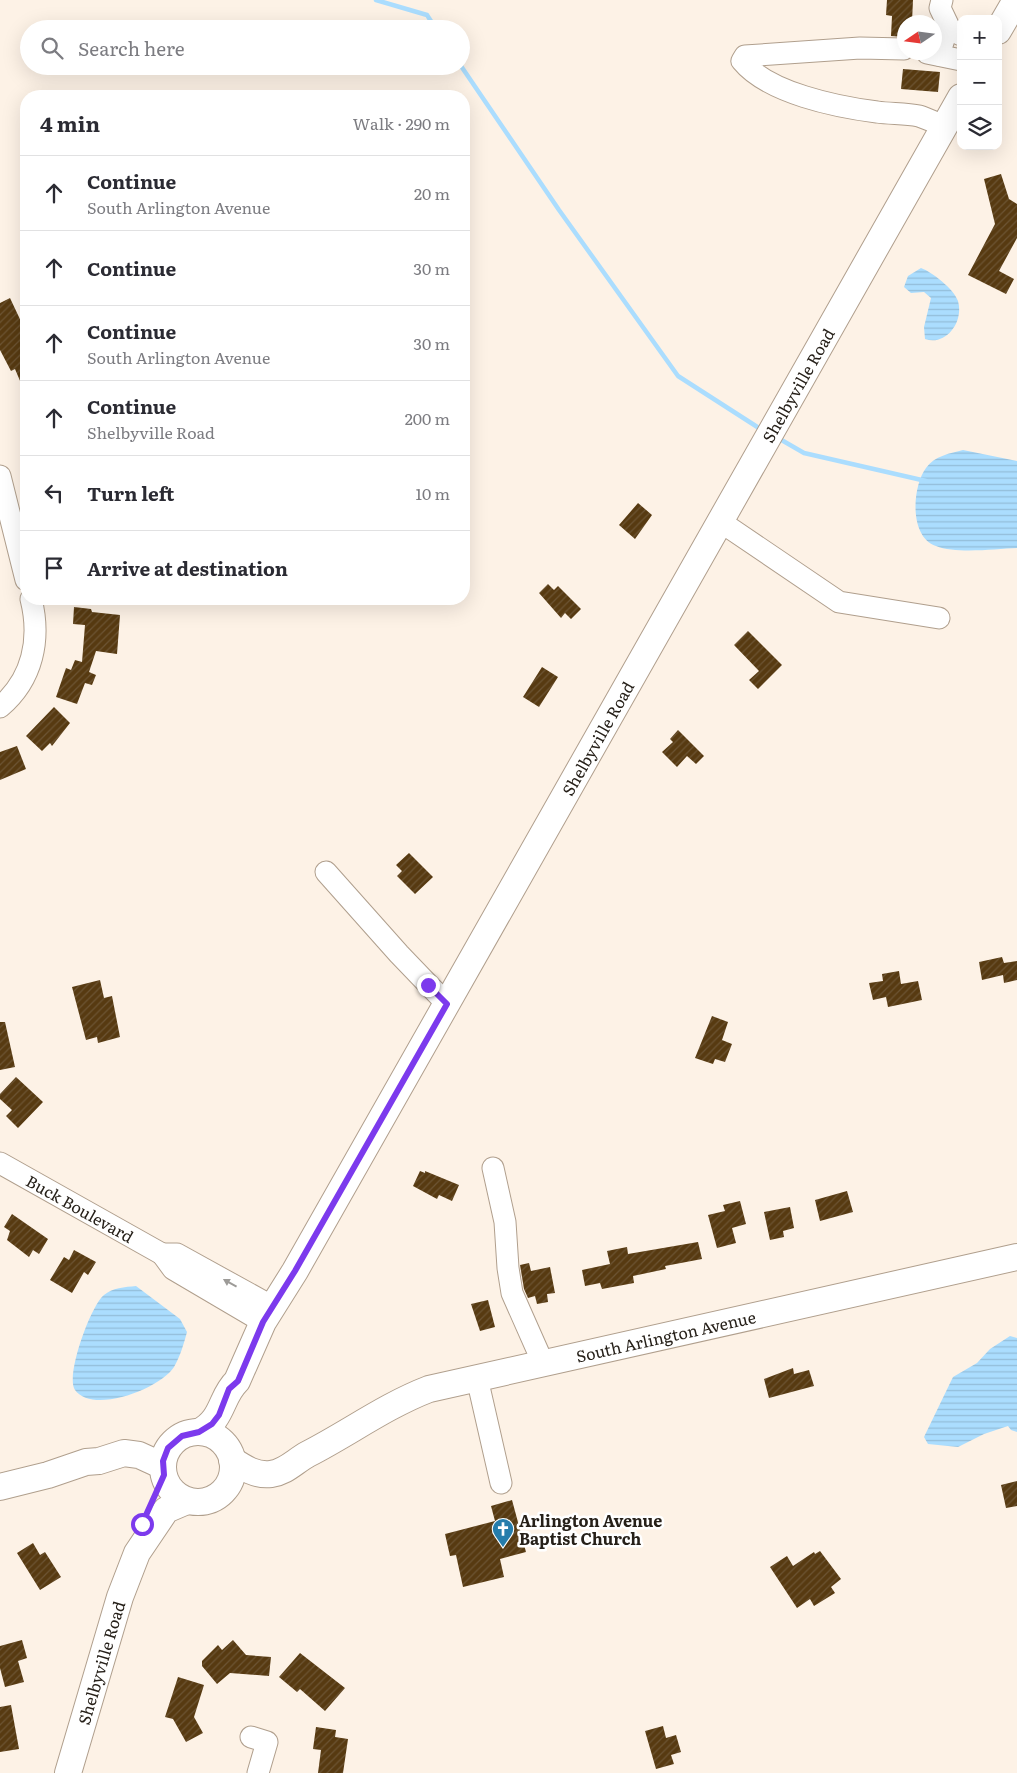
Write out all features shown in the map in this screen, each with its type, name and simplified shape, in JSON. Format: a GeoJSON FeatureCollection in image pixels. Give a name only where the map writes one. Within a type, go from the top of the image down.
{"type":"FeatureCollection","features":[{"type":"Feature","properties":{"kind":"main road"},"geometry":{"type":"LineString","coordinates":[[1002,21],[1010,2]]}},
{"type":"Feature","properties":{"kind":"main road","name":"Shelbyville Road"},"geometry":{"type":"LineString","coordinates":[[238,1381],[268,1314],[295,1271],[957,104]]}},
{"type":"Feature","properties":{"kind":"main road","name":"South Arlington Avenue"},"geometry":{"type":"LineString","coordinates":[[231,1455],[254,1472],[271,1474],[283,1470],[307,1455],[327,1446],[352,1428],[414,1395],[449,1383],[1017,1257]]}},
{"type":"Feature","properties":{"kind":"main road"},"geometry":{"type":"LineString","coordinates":[[137,1553],[142,1524],[163,1470],[168,1448],[215,1420],[229,1389],[238,1381]]}},
{"type":"Feature","properties":{"kind":"main road"},"geometry":{"type":"LineString","coordinates":[[137,1553],[166,1510],[187,1501],[201,1502],[218,1496],[225,1490],[232,1478],[229,1437],[239,1395],[238,1381]]}},
{"type":"Feature","properties":{"kind":"main road"},"geometry":{"type":"LineString","coordinates":[[86,1462],[96,1450],[118,1442],[189,1435],[217,1437],[231,1455]]}},
{"type":"Feature","properties":{"kind":"main road","name":"South Arlington Avenue"},"geometry":{"type":"LineString","coordinates":[[218,1496],[287,1480],[314,1464],[327,1446]]}},
{"type":"Feature","properties":{"kind":"main road"},"geometry":{"type":"LineString","coordinates":[[0,1487],[48,1475],[86,1462],[100,1461],[115,1455],[130,1454],[163,1470],[172,1491],[187,1501]]}},
{"type":"Feature","properties":{"kind":"main road","name":"Shelbyville Road"},"geometry":{"type":"LineString","coordinates":[[68,1773],[120,1597],[137,1553]]}},
{"type":"Feature","properties":{"kind":"street"},"geometry":{"type":"LineString","coordinates":[[942,0],[940,8],[955,32],[945,36],[942,40]]}},
{"type":"Feature","properties":{"kind":"street"},"geometry":{"type":"LineString","coordinates":[[897,49],[860,48],[764,54],[744,56],[742,61],[749,70],[780,88],[813,100],[848,108],[918,116],[944,126]]}},
{"type":"Feature","properties":{"kind":"street"},"geometry":{"type":"LineString","coordinates":[[942,56],[957,59]]}},
{"type":"Feature","properties":{"kind":"street"},"geometry":{"type":"LineString","coordinates":[[0,476],[20,556]]}},
{"type":"Feature","properties":{"kind":"street"},"geometry":{"type":"LineString","coordinates":[[721,522],[839,602],[939,618]]}},
{"type":"Feature","properties":{"kind":"street"},"geometry":{"type":"LineString","coordinates":[[0,707],[22,683],[34,655],[36,625],[32,605]]}},
{"type":"Feature","properties":{"kind":"street"},"geometry":{"type":"LineString","coordinates":[[326,872],[447,1004]]}},
{"type":"Feature","properties":{"kind":"street","name":"Buck Boulevard"},"geometry":{"type":"LineString","coordinates":[[0,1163],[162,1254],[177,1254],[268,1314]]}},
{"type":"Feature","properties":{"kind":"street"},"geometry":{"type":"LineString","coordinates":[[494,1168],[505,1222],[508,1268],[512,1293],[543,1363]]}},
{"type":"Feature","properties":{"kind":"street"},"geometry":{"type":"LineString","coordinates":[[477,1378],[501,1484]]}},
{"type":"Feature","properties":{"kind":"street"},"geometry":{"type":"LineString","coordinates":[[251,1737],[267,1742],[258,1773]]}},
{"type":"Feature","properties":{"kind":"water"},"geometry":{"type":"Polygon","coordinates":[[[921,268],[942,281],[956,296],[958,301],[959,309],[956,324],[952,331],[940,339],[925,339],[924,327],[931,298],[924,292],[911,293],[904,287],[908,276],[921,268]]]}},
{"type":"Feature","properties":{"kind":"water"},"geometry":{"type":"Polygon","coordinates":[[[963,450],[1017,461],[1017,548],[954,550],[936,546],[927,541],[921,533],[917,522],[916,499],[921,476],[933,461],[963,450]]]}},
{"type":"Feature","properties":{"kind":"water"},"geometry":{"type":"Polygon","coordinates":[[[136,1286],[180,1319],[187,1332],[178,1359],[167,1375],[142,1390],[111,1399],[96,1400],[84,1397],[75,1390],[73,1371],[86,1326],[104,1295],[119,1288],[136,1286]]]}},
{"type":"Feature","properties":{"kind":"water"},"geometry":{"type":"Polygon","coordinates":[[[1010,1336],[1017,1338],[1017,1432],[1011,1430],[1008,1426],[984,1434],[958,1447],[928,1444],[924,1437],[953,1377],[977,1363],[990,1349],[1010,1336]]]}},
{"type":"Feature","properties":{"kind":"building"},"geometry":{"type":"Polygon","coordinates":[[[887,0],[913,0],[912,15],[897,15],[897,36],[891,36],[892,16],[886,15],[887,0]]]}},
{"type":"Feature","properties":{"kind":"building"},"geometry":{"type":"Polygon","coordinates":[[[903,69],[940,72],[938,92],[901,89],[903,69]]]}},
{"type":"Feature","properties":{"kind":"building"},"geometry":{"type":"Polygon","coordinates":[[[1001,174],[1009,199],[1017,204],[1017,238],[999,271],[1014,279],[1006,294],[968,275],[995,224],[984,179],[1001,174]]]}},
{"type":"Feature","properties":{"kind":"building"},"geometry":{"type":"Polygon","coordinates":[[[10,298],[20,319],[20,381],[15,369],[11,371],[0,350],[0,303],[10,298]]]}},
{"type":"Feature","properties":{"kind":"building"},"geometry":{"type":"Polygon","coordinates":[[[638,503],[652,515],[635,539],[619,525],[638,503]]]}},
{"type":"Feature","properties":{"kind":"building"},"geometry":{"type":"Polygon","coordinates":[[[548,584],[554,590],[558,586],[581,609],[571,619],[565,613],[561,618],[539,593],[548,584]]]}},
{"type":"Feature","properties":{"kind":"building"},"geometry":{"type":"Polygon","coordinates":[[[74,607],[91,609],[92,612],[120,615],[117,654],[96,651],[89,672],[96,675],[92,685],[85,683],[77,704],[56,697],[66,668],[71,670],[75,660],[82,662],[85,625],[73,624],[74,607]]]}},
{"type":"Feature","properties":{"kind":"building"},"geometry":{"type":"Polygon","coordinates":[[[748,631],[782,665],[758,689],[749,680],[759,671],[734,645],[748,631]]]}},
{"type":"Feature","properties":{"kind":"building"},"geometry":{"type":"Polygon","coordinates":[[[542,667],[558,677],[539,707],[523,697],[542,667]]]}},
{"type":"Feature","properties":{"kind":"building"},"geometry":{"type":"Polygon","coordinates":[[[54,707],[70,723],[52,746],[50,743],[42,751],[26,736],[54,707]]]}},
{"type":"Feature","properties":{"kind":"building"},"geometry":{"type":"Polygon","coordinates":[[[678,730],[704,756],[696,764],[687,756],[677,767],[662,752],[673,742],[670,739],[678,730]]]}},
{"type":"Feature","properties":{"kind":"building"},"geometry":{"type":"Polygon","coordinates":[[[17,746],[26,769],[0,780],[0,752],[17,746]]]}},
{"type":"Feature","properties":{"kind":"building"},"geometry":{"type":"Polygon","coordinates":[[[409,853],[433,877],[415,894],[397,876],[402,871],[396,865],[409,853]]]}},
{"type":"Feature","properties":{"kind":"building"},"geometry":{"type":"Polygon","coordinates":[[[1002,957],[1004,963],[1017,961],[1017,980],[1004,983],[1003,975],[982,980],[979,962],[1002,957]]]}},
{"type":"Feature","properties":{"kind":"building"},"geometry":{"type":"Polygon","coordinates":[[[899,971],[901,984],[918,981],[922,1000],[888,1007],[886,997],[873,1000],[869,983],[883,981],[882,974],[899,971]]]}},
{"type":"Feature","properties":{"kind":"building"},"geometry":{"type":"Polygon","coordinates":[[[100,980],[104,998],[112,996],[120,1037],[98,1043],[97,1037],[86,1040],[72,987],[100,980]]]}},
{"type":"Feature","properties":{"kind":"building"},"geometry":{"type":"Polygon","coordinates":[[[712,1016],[728,1022],[722,1040],[732,1044],[725,1062],[715,1059],[713,1064],[695,1058],[712,1016]]]}},
{"type":"Feature","properties":{"kind":"building"},"geometry":{"type":"Polygon","coordinates":[[[0,1022],[5,1022],[15,1067],[0,1070],[0,1022]]]}},
{"type":"Feature","properties":{"kind":"building"},"geometry":{"type":"Polygon","coordinates":[[[16,1077],[43,1102],[18,1128],[6,1116],[12,1110],[0,1099],[0,1094],[16,1077]]]}},
{"type":"Feature","properties":{"kind":"building"},"geometry":{"type":"Polygon","coordinates":[[[420,1171],[425,1173],[425,1171],[459,1185],[452,1201],[439,1195],[437,1199],[413,1186],[420,1171]]]}},
{"type":"Feature","properties":{"kind":"building"},"geometry":{"type":"Polygon","coordinates":[[[847,1191],[853,1212],[820,1221],[815,1200],[847,1191]]]}},
{"type":"Feature","properties":{"kind":"building"},"geometry":{"type":"Polygon","coordinates":[[[740,1201],[746,1224],[732,1228],[736,1243],[717,1248],[708,1215],[725,1211],[723,1205],[740,1201]]]}},
{"type":"Feature","properties":{"kind":"building"},"geometry":{"type":"Polygon","coordinates":[[[790,1207],[794,1228],[783,1231],[784,1237],[770,1240],[764,1212],[790,1207]]]}},
{"type":"Feature","properties":{"kind":"building"},"geometry":{"type":"Polygon","coordinates":[[[12,1214],[48,1239],[39,1254],[33,1250],[29,1257],[7,1240],[10,1231],[4,1227],[12,1214]]]}},
{"type":"Feature","properties":{"kind":"building"},"geometry":{"type":"Polygon","coordinates":[[[698,1242],[702,1259],[665,1266],[666,1269],[633,1276],[634,1283],[602,1289],[600,1283],[585,1286],[582,1270],[610,1264],[607,1251],[627,1247],[628,1254],[698,1242]]]}},
{"type":"Feature","properties":{"kind":"building"},"geometry":{"type":"Polygon","coordinates":[[[74,1250],[96,1262],[88,1275],[84,1272],[72,1293],[50,1280],[64,1257],[69,1260],[74,1250]]]}},
{"type":"Feature","properties":{"kind":"building"},"geometry":{"type":"Polygon","coordinates":[[[529,1263],[531,1271],[550,1267],[555,1293],[547,1294],[548,1302],[537,1304],[535,1296],[528,1298],[524,1289],[520,1265],[529,1263]]]}},
{"type":"Feature","properties":{"kind":"building"},"geometry":{"type":"Polygon","coordinates":[[[488,1300],[495,1327],[480,1331],[471,1304],[488,1300]]]}},
{"type":"Feature","properties":{"kind":"building"},"geometry":{"type":"Polygon","coordinates":[[[793,1368],[794,1374],[809,1370],[814,1386],[769,1398],[764,1379],[793,1368]]]}},
{"type":"Feature","properties":{"kind":"building"},"geometry":{"type":"Polygon","coordinates":[[[1017,1481],[1017,1506],[1006,1508],[1001,1485],[1017,1481]]]}},
{"type":"Feature","properties":{"kind":"building"},"geometry":{"type":"Polygon","coordinates":[[[512,1500],[526,1552],[500,1559],[504,1577],[463,1587],[456,1555],[450,1556],[445,1534],[495,1521],[491,1506],[512,1500]]]}},
{"type":"Feature","properties":{"kind":"building"},"geometry":{"type":"Polygon","coordinates":[[[33,1543],[40,1555],[45,1552],[61,1577],[40,1590],[17,1553],[33,1543]]]}},
{"type":"Feature","properties":{"kind":"building"},"geometry":{"type":"Polygon","coordinates":[[[820,1551],[841,1579],[831,1587],[835,1593],[814,1606],[810,1599],[797,1608],[770,1567],[787,1556],[793,1566],[814,1552],[815,1554],[820,1551]]]}},
{"type":"Feature","properties":{"kind":"building"},"geometry":{"type":"Polygon","coordinates":[[[22,1640],[27,1658],[18,1661],[24,1682],[5,1687],[0,1668],[0,1646],[22,1640]]]}},
{"type":"Feature","properties":{"kind":"building"},"geometry":{"type":"Polygon","coordinates":[[[233,1640],[246,1655],[271,1657],[269,1676],[230,1673],[217,1684],[202,1666],[202,1661],[218,1645],[222,1650],[233,1640]]]}},
{"type":"Feature","properties":{"kind":"building"},"geometry":{"type":"Polygon","coordinates":[[[300,1653],[345,1688],[325,1711],[300,1689],[297,1692],[279,1677],[300,1653]]]}},
{"type":"Feature","properties":{"kind":"building"},"geometry":{"type":"Polygon","coordinates":[[[178,1677],[204,1685],[194,1717],[203,1733],[186,1742],[173,1719],[165,1717],[178,1677]]]}},
{"type":"Feature","properties":{"kind":"building"},"geometry":{"type":"Polygon","coordinates":[[[11,1705],[19,1749],[0,1752],[0,1707],[11,1705]]]}},
{"type":"Feature","properties":{"kind":"building"},"geometry":{"type":"Polygon","coordinates":[[[663,1726],[666,1738],[676,1735],[681,1752],[671,1755],[674,1764],[656,1769],[645,1731],[663,1726]]]}},
{"type":"Feature","properties":{"kind":"building"},"geometry":{"type":"Polygon","coordinates":[[[316,1727],[336,1730],[335,1737],[348,1739],[343,1773],[318,1773],[321,1750],[313,1749],[316,1727]]]}},
{"type":"Feature","properties":{"kind":"waterway"},"geometry":{"type":"LineString","coordinates":[[376,0],[427,15],[430,20]]}},
{"type":"Feature","properties":{"kind":"waterway"},"geometry":{"type":"LineString","coordinates":[[467,75],[559,210],[678,376],[762,430]]}},
{"type":"Feature","properties":{"kind":"waterway"},"geometry":{"type":"LineString","coordinates":[[778,438],[804,453],[926,481]]}},
{"type":"Feature","properties":{"kind":"place","name":"Arlington Avenue Baptist Church"},"geometry":{"type":"Point","coordinates":[503,1548]}},
{"type":"Feature","properties":{"kind":"route"},"geometry":{"type":"LineString","coordinates":[[142,1524],[164,1475],[163,1461],[168,1448],[178,1438],[207,1428],[219,1415],[229,1389],[238,1381],[252,1346],[268,1314],[295,1271],[447,1004],[428,985]]}}]}
